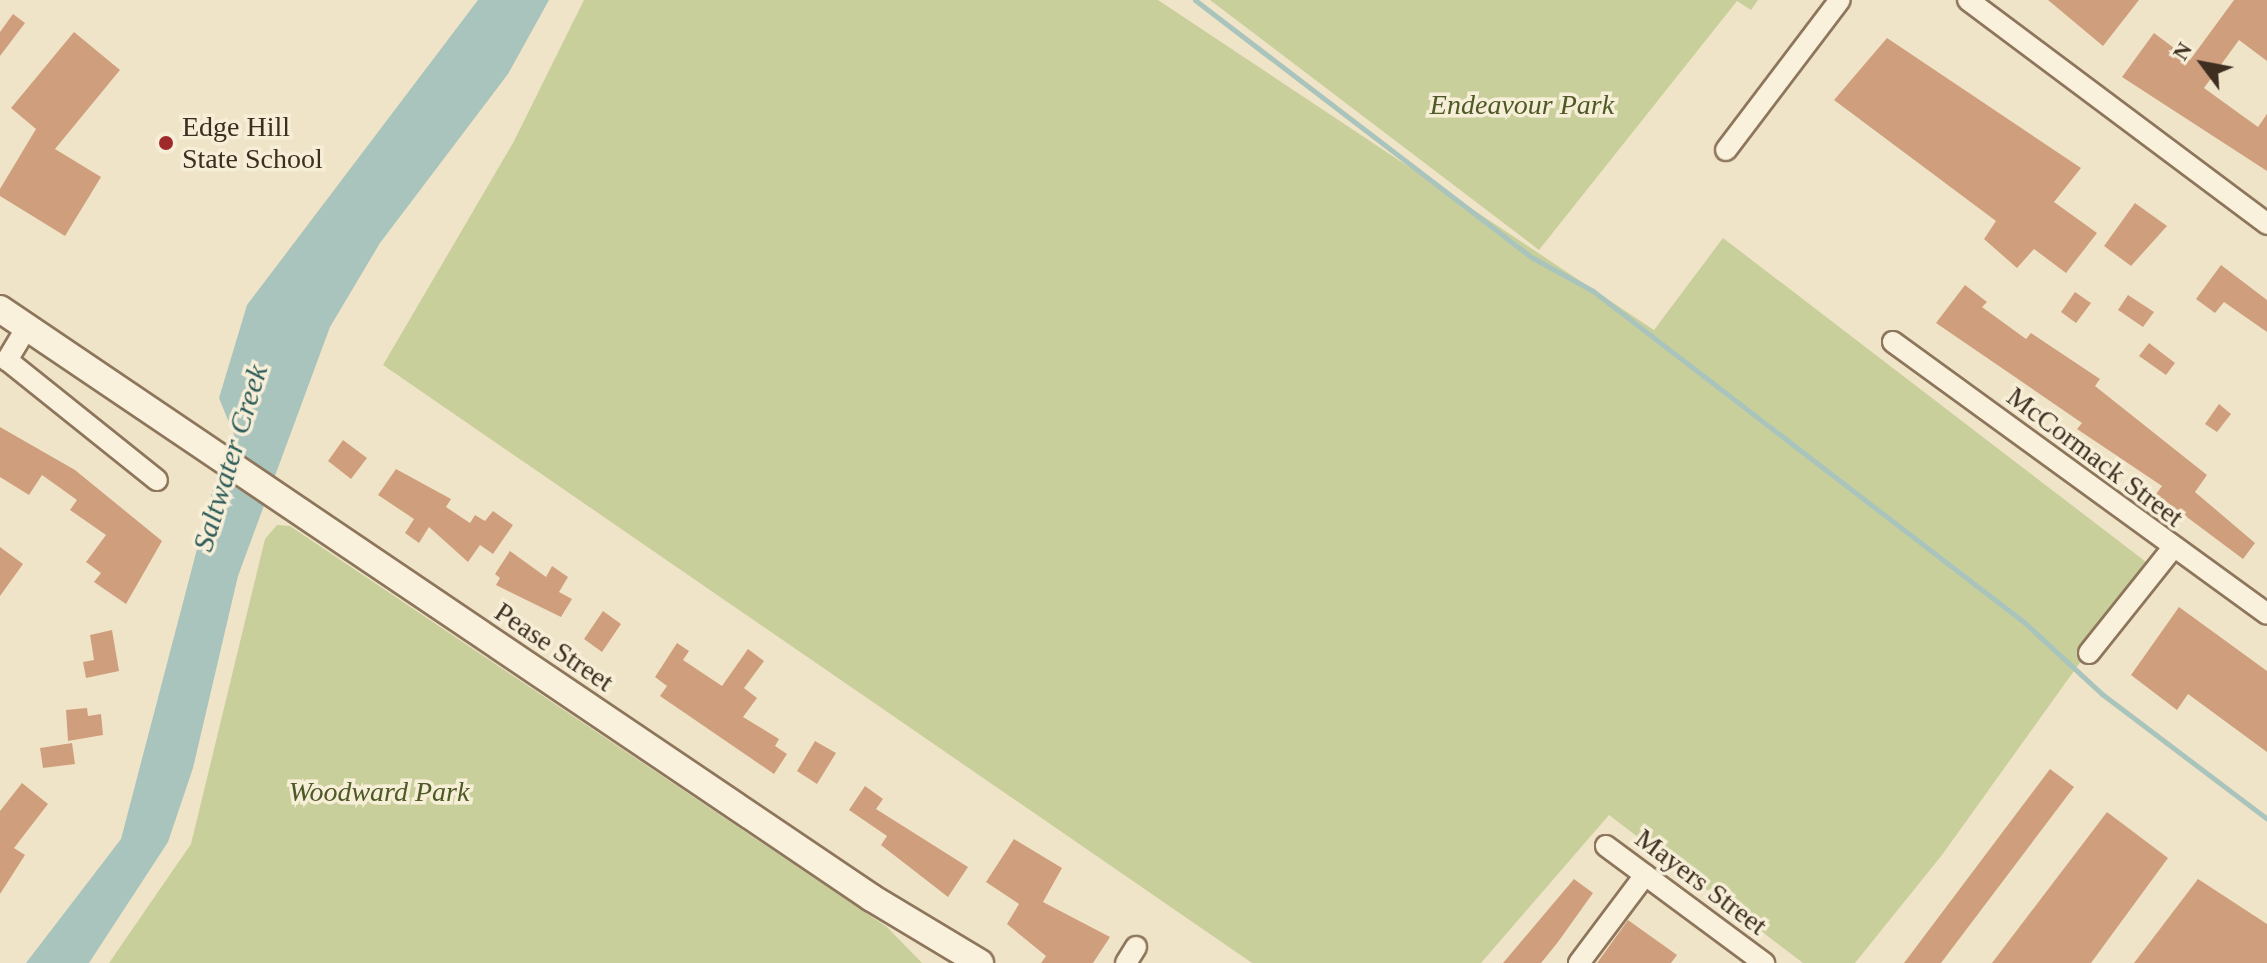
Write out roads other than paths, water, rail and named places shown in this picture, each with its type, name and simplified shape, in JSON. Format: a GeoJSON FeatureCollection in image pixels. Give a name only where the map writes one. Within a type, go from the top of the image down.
{"type":"FeatureCollection","features":[{"type":"Feature","properties":{"kind":"street"},"geometry":{"type":"LineString","coordinates":[[1726,150],[1840,0]]}},
{"type":"Feature","properties":{"kind":"street"},"geometry":{"type":"LineString","coordinates":[[1968,0],[2267,224]]}},
{"type":"Feature","properties":{"kind":"street","name":"Pease Street"},"geometry":{"type":"LineString","coordinates":[[0,309],[16,330],[202,446],[872,898],[980,963]]}},
{"type":"Feature","properties":{"kind":"street"},"geometry":{"type":"LineString","coordinates":[[16,330],[7,360],[157,480]]}},
{"type":"Feature","properties":{"kind":"street","name":"McCormack Street"},"geometry":{"type":"LineString","coordinates":[[1893,342],[2172,549],[2264,606]]}},
{"type":"Feature","properties":{"kind":"street"},"geometry":{"type":"LineString","coordinates":[[2089,653],[2172,549]]}},
{"type":"Feature","properties":{"kind":"street","name":"Mayers Street"},"geometry":{"type":"LineString","coordinates":[[1606,846],[1764,963]]}},
{"type":"Feature","properties":{"kind":"street"},"geometry":{"type":"LineString","coordinates":[[1579,963],[1645,875]]}},
{"type":"Feature","properties":{"kind":"street","name":"Pease Street"},"geometry":{"type":"LineString","coordinates":[[872,898],[948,963]]}},
{"type":"Feature","properties":{"kind":"water"},"geometry":{"type":"Polygon","coordinates":[[[478,0],[549,0],[508,74],[380,243],[330,327],[238,576],[193,768],[168,842],[89,963],[26,963],[121,839],[213,488],[239,447],[219,398],[247,305],[478,0]]]}},
{"type":"Feature","properties":{"kind":"waterway"},"geometry":{"type":"LineString","coordinates":[[1195,0],[1533,258],[1593,291],[2025,623],[2102,694],[2267,819]]}},
{"type":"Feature","properties":{"kind":"place","name":"Edge Hill State School"},"geometry":{"type":"Point","coordinates":[166,143]}},
{"type":"Feature","properties":{"kind":"park label","name":"Endeavour Park"},"geometry":{"type":"Point","coordinates":[1522,105]}},
{"type":"Feature","properties":{"kind":"park label","name":"Woodward Park"},"geometry":{"type":"Point","coordinates":[379,792]}},
{"type":"Feature","properties":{"kind":"water label","name":"Saltwater Creek"},"geometry":{"type":"Point","coordinates":[230,458]}}]}
